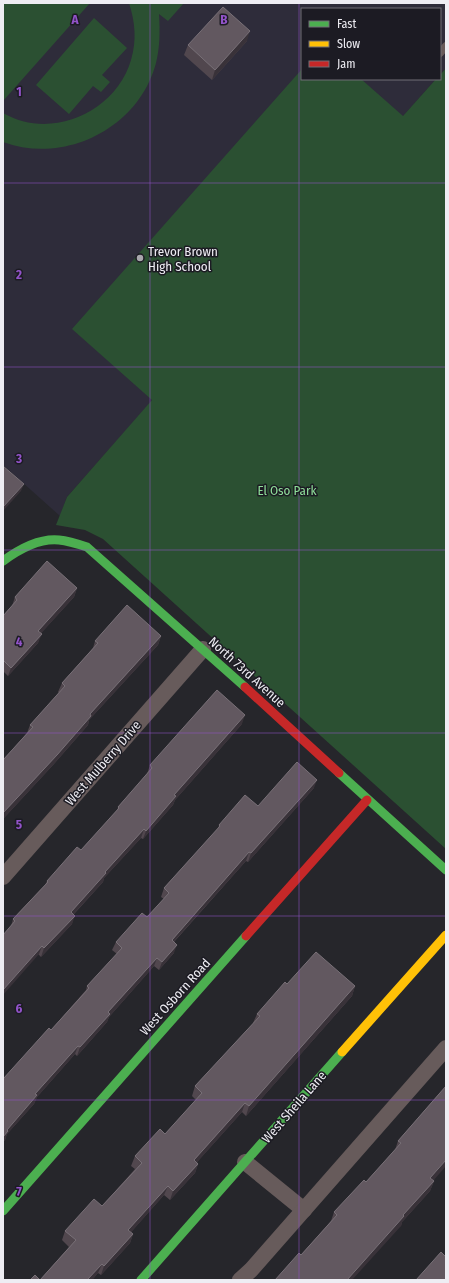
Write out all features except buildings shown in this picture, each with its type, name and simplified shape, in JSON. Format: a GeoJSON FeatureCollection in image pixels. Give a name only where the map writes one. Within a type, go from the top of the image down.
{"type":"FeatureCollection","features":[{"type":"Feature","properties":{"kind":"street","name":"North 73rd Avenue"},"geometry":{"type":"LineString","coordinates":[[3,561],[12,554],[50,540],[71,542],[87,547],[203,649],[367,800],[446,870]]}},
{"type":"Feature","properties":{"kind":"street","name":"West Mulberry Drive"},"geometry":{"type":"LineString","coordinates":[[3,877],[203,649]]}},
{"type":"Feature","properties":{"kind":"street","name":"West Osborn Road"},"geometry":{"type":"LineString","coordinates":[[3,1211],[367,800]]}},
{"type":"Feature","properties":{"kind":"street","name":"West Sheila Lane"},"geometry":{"type":"LineString","coordinates":[[141,1280],[446,935]]}},
{"type":"Feature","properties":{"kind":"street"},"geometry":{"type":"LineString","coordinates":[[240,1280],[251,1270],[446,1048]]}},
{"type":"Feature","properties":{"kind":"street"},"geometry":{"type":"LineString","coordinates":[[245,1162],[304,1210]]}},
{"type":"Feature","properties":{"kind":"shaded area","name":"Trevor Brown High School"},"geometry":{"type":"Polygon","coordinates":[[[3,3],[446,3],[446,68],[441,74],[441,8],[301,8],[301,80],[435,80],[67,497],[60,516],[3,465],[3,3]]]}},
{"type":"Feature","properties":{"kind":"green space"},"geometry":{"type":"Polygon","coordinates":[[[3,3],[90,3],[3,101],[3,3]]]}},
{"type":"Feature","properties":{"kind":"green space"},"geometry":{"type":"Polygon","coordinates":[[[129,3],[184,3],[168,21],[159,14],[160,27],[156,63],[147,86],[134,106],[116,123],[96,136],[74,144],[51,148],[27,148],[3,142],[3,113],[22,121],[41,124],[61,122],[79,116],[97,107],[111,94],[123,78],[133,53],[135,38],[133,17],[129,3]]]}},
{"type":"Feature","properties":{"kind":"green space"},"geometry":{"type":"Polygon","coordinates":[[[94,18],[127,48],[102,75],[110,82],[101,92],[93,86],[69,114],[36,85],[94,18]]]}},
{"type":"Feature","properties":{"kind":"green space","name":"El Oso Park"},"geometry":{"type":"Polygon","coordinates":[[[446,68],[446,849],[103,539],[85,530],[56,525],[67,497],[152,400],[72,329],[301,70],[301,80],[362,80],[403,116],[435,80],[441,80],[441,74],[446,68]]]}},
{"type":"Feature","properties":{"kind":"traffic: fast"},"geometry":{"type":"LineString","coordinates":[[3,561],[22,549],[44,541],[63,540],[87,547],[245,687]]}},
{"type":"Feature","properties":{"kind":"traffic: fast"},"geometry":{"type":"LineString","coordinates":[[339,773],[446,870]]}},
{"type":"Feature","properties":{"kind":"traffic: fast"},"geometry":{"type":"LineString","coordinates":[[3,1211],[246,936]]}},
{"type":"Feature","properties":{"kind":"traffic: fast"},"geometry":{"type":"LineString","coordinates":[[141,1280],[342,1052]]}},
{"type":"Feature","properties":{"kind":"traffic: slow"},"geometry":{"type":"LineString","coordinates":[[342,1052],[446,935]]}},
{"type":"Feature","properties":{"kind":"traffic: jam"},"geometry":{"type":"LineString","coordinates":[[245,687],[339,773]]}},
{"type":"Feature","properties":{"kind":"traffic: jam"},"geometry":{"type":"LineString","coordinates":[[246,936],[367,800]]}},
{"type":"Feature","properties":{"kind":"place","name":"Trevor Brown High School"},"geometry":{"type":"Point","coordinates":[140,258]}}]}
